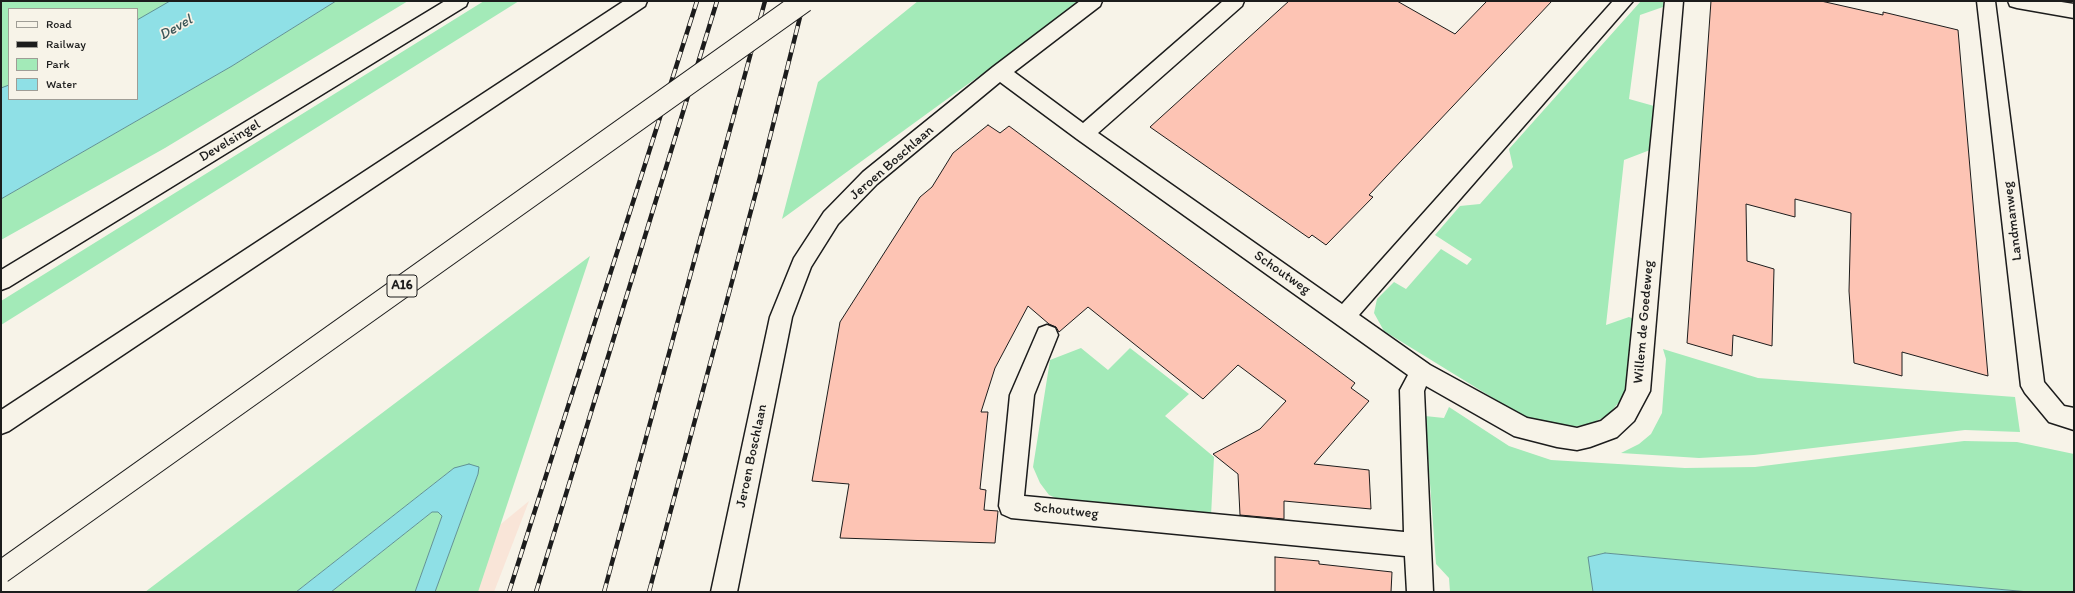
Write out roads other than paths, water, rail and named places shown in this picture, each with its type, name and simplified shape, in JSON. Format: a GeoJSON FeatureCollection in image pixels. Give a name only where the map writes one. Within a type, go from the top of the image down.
{"type":"FeatureCollection","features":[{"type":"Feature","properties":{"kind":"main road","name":"Develsingel"},"geometry":{"type":"LineString","coordinates":[[1,281],[459,1]]}},
{"type":"Feature","properties":{"kind":"main road"},"geometry":{"type":"LineString","coordinates":[[1,422],[638,1]]}},
{"type":"Feature","properties":{"kind":"main road","name":"A16"},"geometry":{"type":"LineString","coordinates":[[1,572],[804,1]]}},
{"type":"Feature","properties":{"kind":"main road","name":"Jeroen Boschlaan"},"geometry":{"type":"LineString","coordinates":[[724,592],[781,317],[802,264],[831,218],[870,178],[1000,72],[1093,1]]}},
{"type":"Feature","properties":{"kind":"main road"},"geometry":{"type":"LineString","coordinates":[[1084,134],[1235,1]]}},
{"type":"Feature","properties":{"kind":"main road"},"geometry":{"type":"LineString","coordinates":[[1344,317],[1624,1]]}},
{"type":"Feature","properties":{"kind":"main road","name":"Willem de Goedeweg"},"geometry":{"type":"LineString","coordinates":[[1422,372],[1522,428],[1557,436],[1577,439],[1590,436],[1609,429],[1626,414],[1638,391],[1640,346],[1674,1]]}},
{"type":"Feature","properties":{"kind":"main road","name":"Landmanweg"},"geometry":{"type":"LineString","coordinates":[[1986,1],[2033,386],[2057,415],[2074,419]]}},
{"type":"Feature","properties":{"kind":"main road"},"geometry":{"type":"LineString","coordinates":[[2017,1],[2074,11]]}},
{"type":"Feature","properties":{"kind":"main road","name":"Schoutweg"},"geometry":{"type":"LineString","coordinates":[[1000,72],[1084,134],[1422,372]]}},
{"type":"Feature","properties":{"kind":"main road","name":"Schoutweg"},"geometry":{"type":"LineString","coordinates":[[1047,335],[1022,395],[1011,506],[1416,545]]}},
{"type":"Feature","properties":{"kind":"main road"},"geometry":{"type":"LineString","coordinates":[[1420,592],[1416,545],[1412,390],[1422,372]]}},
{"type":"Feature","properties":{"kind":"water","name":"Devel"},"geometry":{"type":"Polygon","coordinates":[[[170,1],[336,1],[232,66],[1,199],[1,88],[8,85],[8,100],[138,100],[138,19],[170,1]]]}},
{"type":"Feature","properties":{"kind":"water"},"geometry":{"type":"Polygon","coordinates":[[[469,464],[479,467],[478,474],[435,592],[415,592],[442,516],[438,512],[432,512],[331,592],[296,592],[454,468],[469,464]]]}},
{"type":"Feature","properties":{"kind":"water"},"geometry":{"type":"Polygon","coordinates":[[[1605,553],[2029,592],[1593,592],[1588,557],[1605,553]]]}},
{"type":"Feature","properties":{"kind":"railway"},"geometry":{"type":"LineString","coordinates":[[509,592],[697,1]]}},
{"type":"Feature","properties":{"kind":"railway"},"geometry":{"type":"LineString","coordinates":[[536,592],[717,1]]}},
{"type":"Feature","properties":{"kind":"railway"},"geometry":{"type":"LineString","coordinates":[[604,592],[765,1]]}},
{"type":"Feature","properties":{"kind":"railway"},"geometry":{"type":"LineString","coordinates":[[649,592],[760,177],[804,1]]}}]}
